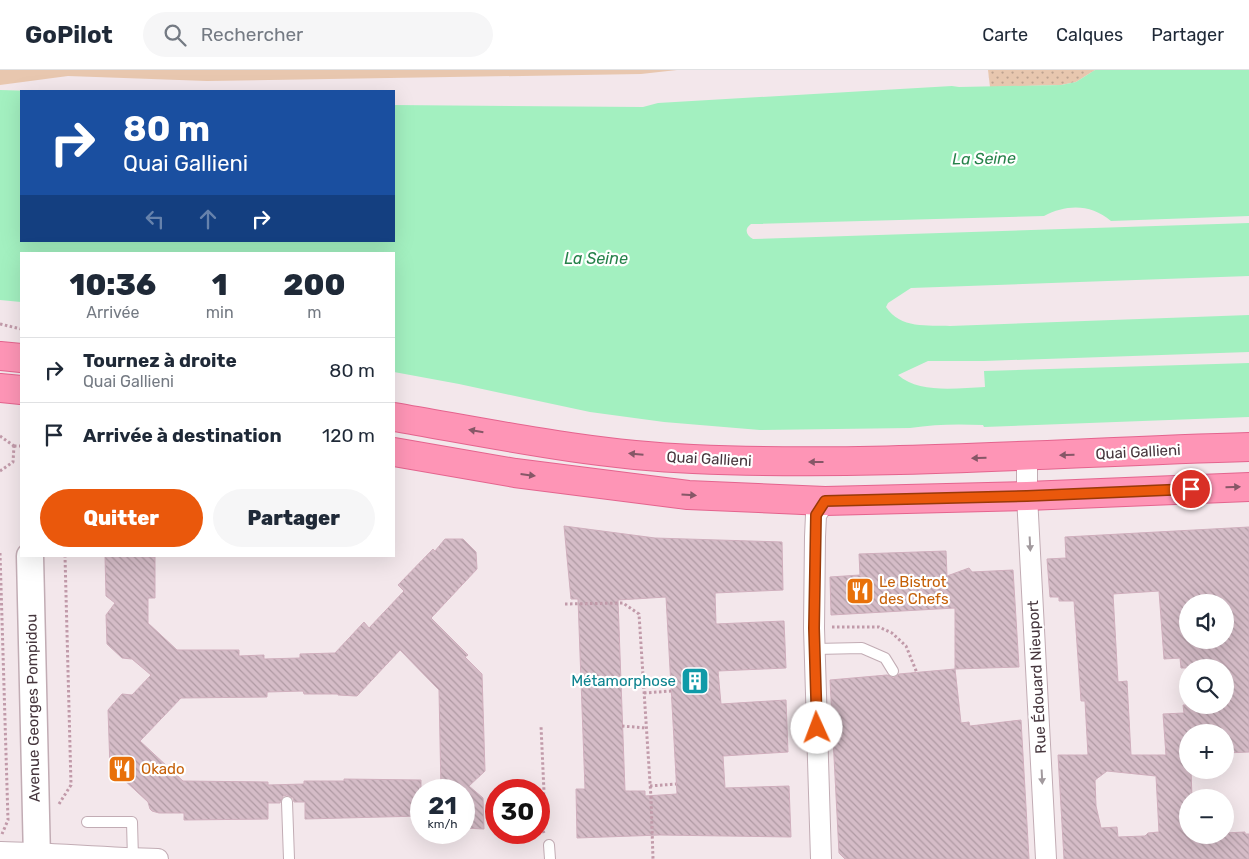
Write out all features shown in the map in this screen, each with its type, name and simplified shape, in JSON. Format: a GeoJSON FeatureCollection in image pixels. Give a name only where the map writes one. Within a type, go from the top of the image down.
{"type":"FeatureCollection","features":[{"type":"Feature","properties":{"kind":"main road"},"geometry":{"type":"LineString","coordinates":[[0,356],[20,358]]}},
{"type":"Feature","properties":{"kind":"main road"},"geometry":{"type":"LineString","coordinates":[[0,388],[20,390]]}},
{"type":"Feature","properties":{"kind":"main road","name":"Quai Gallieni"},"geometry":{"type":"LineString","coordinates":[[395,417],[592,450],[691,459],[814,463],[1249,447]]}},
{"type":"Feature","properties":{"kind":"main road"},"geometry":{"type":"LineString","coordinates":[[395,452],[514,473],[688,495],[825,501],[1027,496],[1249,487]]}},
{"type":"Feature","properties":{"kind":"street"},"geometry":{"type":"LineString","coordinates":[[1027,456],[1027,496]]}},
{"type":"Feature","properties":{"kind":"street","name":"Rue Édouard Nieuport"},"geometry":{"type":"LineString","coordinates":[[1027,496],[1046,859]]}},
{"type":"Feature","properties":{"kind":"street"},"geometry":{"type":"LineString","coordinates":[[821,859],[814,649],[816,515],[825,501]]}},
{"type":"Feature","properties":{"kind":"street","name":"Avenue Georges Pompidou"},"geometry":{"type":"LineString","coordinates":[[30,557],[37,856]]}},
{"type":"Feature","properties":{"kind":"street"},"geometry":{"type":"LineString","coordinates":[[0,848],[37,856],[158,859]]}},
{"type":"Feature","properties":{"kind":"lane"},"geometry":{"type":"LineString","coordinates":[[814,649],[862,648],[885,658],[893,671]]}},
{"type":"Feature","properties":{"kind":"lane"},"geometry":{"type":"LineString","coordinates":[[287,802],[289,859]]}},
{"type":"Feature","properties":{"kind":"lane"},"geometry":{"type":"LineString","coordinates":[[87,822],[132,822],[133,859]]}},
{"type":"Feature","properties":{"kind":"lane"},"geometry":{"type":"LineString","coordinates":[[549,845],[550,859]]}},
{"type":"Feature","properties":{"kind":"path"},"geometry":{"type":"LineString","coordinates":[[0,324],[20,329]]}},
{"type":"Feature","properties":{"kind":"path"},"geometry":{"type":"LineString","coordinates":[[0,436],[14,446],[20,446]]}},
{"type":"Feature","properties":{"kind":"path"},"geometry":{"type":"LineString","coordinates":[[0,471],[13,462],[14,446]]}},
{"type":"Feature","properties":{"kind":"path"},"geometry":{"type":"LineString","coordinates":[[0,552],[8,820],[0,848]]}},
{"type":"Feature","properties":{"kind":"path","name":"Avenue Georges Pompidou"},"geometry":{"type":"LineString","coordinates":[[57,808],[71,785],[65,557]]}},
{"type":"Feature","properties":{"kind":"path"},"geometry":{"type":"LineString","coordinates":[[565,604],[623,603],[639,614],[653,859]]}},
{"type":"Feature","properties":{"kind":"path"},"geometry":{"type":"LineString","coordinates":[[644,693],[671,691]]}},
{"type":"Feature","properties":{"kind":"path"},"geometry":{"type":"LineString","coordinates":[[541,726],[543,779]]}},
{"type":"Feature","properties":{"kind":"path"},"geometry":{"type":"LineString","coordinates":[[622,726],[646,728]]}},
{"type":"Feature","properties":{"kind":"path"},"geometry":{"type":"LineString","coordinates":[[650,786],[676,784]]}},
{"type":"Feature","properties":{"kind":"shaded area"},"geometry":{"type":"Polygon","coordinates":[[[0,70],[677,70],[641,74],[207,81],[68,76],[0,85],[0,70]]]}},
{"type":"Feature","properties":{"kind":"shaded area"},"geometry":{"type":"Polygon","coordinates":[[[988,70],[1095,70],[1076,82],[1061,85],[990,87],[988,70]]]}},
{"type":"Feature","properties":{"kind":"water","name":"La Seine"},"geometry":{"type":"Polygon","coordinates":[[[1095,70],[1249,70],[1249,216],[1111,221],[1095,211],[1070,208],[1061,209],[1044,216],[751,224],[747,228],[747,234],[753,239],[1249,223],[1249,276],[911,288],[888,303],[886,307],[899,319],[915,324],[933,326],[1249,315],[1249,352],[984,361],[928,361],[898,375],[917,385],[951,389],[985,387],[984,371],[1249,363],[1249,417],[984,427],[983,425],[956,424],[910,428],[760,430],[664,422],[590,412],[395,372],[395,252],[20,252],[20,302],[0,300],[0,90],[20,91],[20,242],[395,242],[395,105],[643,107],[658,103],[952,86],[1061,85],[1076,82],[1095,70]]]}},
{"type":"Feature","properties":{"kind":"building","name":"Métamorphose"},"geometry":{"type":"Polygon","coordinates":[[[564,526],[655,538],[782,542],[783,590],[715,593],[716,624],[784,621],[786,668],[718,671],[721,704],[786,700],[788,752],[723,756],[725,788],[789,786],[791,837],[660,835],[577,838],[576,789],[585,789],[578,599],[571,599],[564,526]],[[666,597],[618,600],[625,791],[645,791],[645,796],[677,794],[666,597]]]}},
{"type":"Feature","properties":{"kind":"building"},"geometry":{"type":"Polygon","coordinates":[[[1249,527],[1249,752],[1234,753],[1234,724],[1179,724],[1179,779],[1191,779],[1192,789],[1179,789],[1179,844],[1234,844],[1234,833],[1245,832],[1245,834],[1249,834],[1249,859],[1064,859],[1058,755],[1088,755],[1085,701],[1081,701],[1074,601],[1059,601],[1059,597],[1050,597],[1047,559],[1066,558],[1065,537],[1249,527]],[[1159,591],[1113,594],[1118,682],[1127,681],[1131,755],[1166,755],[1163,714],[1234,714],[1234,659],[1164,659],[1159,591]],[[1107,771],[1095,780],[1096,806],[1101,828],[1117,827],[1118,837],[1145,836],[1148,833],[1159,832],[1156,776],[1107,771]]]}},
{"type":"Feature","properties":{"kind":"building"},"geometry":{"type":"Polygon","coordinates":[[[445,539],[463,539],[476,552],[477,569],[431,618],[468,655],[465,657],[482,674],[485,771],[475,780],[441,779],[439,690],[400,650],[357,696],[304,694],[303,691],[267,692],[267,697],[181,698],[140,741],[183,781],[268,782],[268,785],[304,784],[304,781],[344,781],[344,779],[410,780],[410,816],[305,819],[305,802],[294,802],[293,798],[287,795],[283,796],[280,803],[268,803],[268,819],[184,820],[184,813],[159,813],[152,811],[148,802],[122,778],[112,774],[110,767],[108,710],[122,694],[132,695],[151,675],[132,659],[122,658],[107,644],[106,615],[115,603],[106,596],[105,557],[155,557],[155,598],[148,598],[148,623],[177,650],[239,650],[239,656],[264,655],[264,659],[300,658],[300,654],[335,653],[364,622],[369,628],[404,591],[398,585],[433,549],[435,551],[445,539]]]}},
{"type":"Feature","properties":{"kind":"building"},"geometry":{"type":"Polygon","coordinates":[[[946,551],[947,576],[969,568],[972,572],[1013,570],[1019,667],[955,669],[955,608],[831,615],[830,577],[860,575],[859,554],[946,551]]]}},
{"type":"Feature","properties":{"kind":"building"},"geometry":{"type":"Polygon","coordinates":[[[955,669],[961,723],[969,722],[970,726],[1021,720],[1029,859],[845,859],[839,853],[830,680],[887,675],[894,678],[899,674],[955,669]]]}},
{"type":"Feature","properties":{"kind":"building"},"geometry":{"type":"Polygon","coordinates":[[[475,791],[483,798],[484,829],[475,829],[475,791]]]}},
{"type":"Feature","properties":{"kind":"place","name":"Le Bistrot des Chefs"},"geometry":{"type":"Point","coordinates":[860,591]}},
{"type":"Feature","properties":{"kind":"place","name":"Métamorphose"},"geometry":{"type":"Point","coordinates":[695,681]}},
{"type":"Feature","properties":{"kind":"place","name":"Okado"},"geometry":{"type":"Point","coordinates":[122,769]}},
{"type":"Feature","properties":{"kind":"route"},"geometry":{"type":"LineString","coordinates":[[817,728],[814,628],[816,515],[825,501],[1027,496],[1191,489]]}}]}
